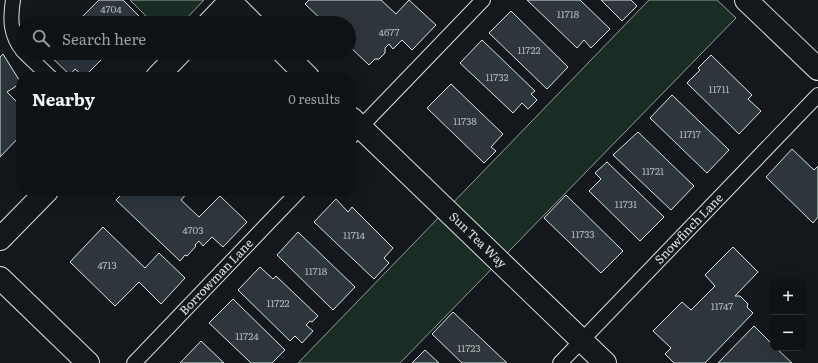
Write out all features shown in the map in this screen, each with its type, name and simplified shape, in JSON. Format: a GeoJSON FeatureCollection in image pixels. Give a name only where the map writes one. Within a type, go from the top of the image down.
{"type":"FeatureCollection","features":[{"type":"Feature","properties":{"kind":"street"},"geometry":{"type":"LineString","coordinates":[[746,0],[818,69]]}},
{"type":"Feature","properties":{"kind":"street"},"geometry":{"type":"LineString","coordinates":[[216,16],[231,1],[245,16]]}},
{"type":"Feature","properties":{"kind":"street"},"geometry":{"type":"LineString","coordinates":[[162,72],[173,60]]}},
{"type":"Feature","properties":{"kind":"street"},"geometry":{"type":"LineString","coordinates":[[291,60],[303,72]]}},
{"type":"Feature","properties":{"kind":"street","name":"Sun Tea Way"},"geometry":{"type":"LineString","coordinates":[[356,130],[605,363]]}},
{"type":"Feature","properties":{"kind":"street"},"geometry":{"type":"LineString","coordinates":[[0,239],[41,196]]}},
{"type":"Feature","properties":{"kind":"street"},"geometry":{"type":"LineString","coordinates":[[0,278],[88,363]]}},
{"type":"Feature","properties":{"kind":"lane"},"geometry":{"type":"LineString","coordinates":[[13,0],[10,16],[11,26],[16,40]]}},
{"type":"Feature","properties":{"kind":"lane"},"geometry":{"type":"LineString","coordinates":[[356,126],[483,0]]}},
{"type":"Feature","properties":{"kind":"lane"},"geometry":{"type":"LineString","coordinates":[[32,60],[45,72]]}},
{"type":"Feature","properties":{"kind":"lane","name":"Snowfinch Lane"},"geometry":{"type":"LineString","coordinates":[[560,363],[818,95]]}},
{"type":"Feature","properties":{"kind":"lane","name":"Borrowman Lane"},"geometry":{"type":"LineString","coordinates":[[134,363],[294,196]]}},
{"type":"Feature","properties":{"kind":"green space"},"geometry":{"type":"Polygon","coordinates":[[[130,0],[204,0],[189,16],[146,16],[130,0]]]}},
{"type":"Feature","properties":{"kind":"green space"},"geometry":{"type":"Polygon","coordinates":[[[649,0],[717,0],[736,18],[400,363],[298,363],[649,0]]]}},
{"type":"Feature","properties":{"kind":"building"},"geometry":{"type":"Polygon","coordinates":[[[99,0],[123,0],[139,16],[83,16],[99,0]]]}},
{"type":"Feature","properties":{"kind":"building"},"geometry":{"type":"Polygon","coordinates":[[[309,0],[381,0],[396,14],[409,0],[436,25],[412,50],[402,40],[393,49],[389,44],[385,48],[385,53],[369,65],[356,53],[356,16],[318,16],[305,4],[309,0]]]}},
{"type":"Feature","properties":{"kind":"building"},"geometry":{"type":"Polygon","coordinates":[[[527,0],[580,0],[610,29],[591,48],[584,40],[577,48],[527,0]]]}},
{"type":"Feature","properties":{"kind":"building"},"geometry":{"type":"Polygon","coordinates":[[[601,0],[631,0],[637,6],[622,21],[601,0]]]}},
{"type":"Feature","properties":{"kind":"building"},"geometry":{"type":"Polygon","coordinates":[[[511,11],[568,67],[547,89],[489,33],[511,11]]]}},
{"type":"Feature","properties":{"kind":"building"},"geometry":{"type":"Polygon","coordinates":[[[482,40],[535,91],[531,94],[537,100],[528,109],[522,103],[513,113],[460,63],[482,40]]]}},
{"type":"Feature","properties":{"kind":"building"},"geometry":{"type":"Polygon","coordinates":[[[3,54],[16,75],[16,86],[7,92],[16,101],[16,140],[0,157],[0,57],[3,54]]]}},
{"type":"Feature","properties":{"kind":"building"},"geometry":{"type":"Polygon","coordinates":[[[711,55],[752,95],[748,99],[761,111],[739,134],[687,83],[700,70],[698,68],[711,55]]]}},
{"type":"Feature","properties":{"kind":"building"},"geometry":{"type":"Polygon","coordinates":[[[54,60],[101,60],[89,72],[78,72],[75,69],[72,72],[67,72],[54,60]]]}},
{"type":"Feature","properties":{"kind":"building"},"geometry":{"type":"Polygon","coordinates":[[[451,84],[503,134],[491,147],[496,151],[484,163],[427,108],[451,84]]]}},
{"type":"Feature","properties":{"kind":"building"},"geometry":{"type":"Polygon","coordinates":[[[672,95],[729,150],[707,173],[650,118],[672,95]]]}},
{"type":"Feature","properties":{"kind":"building"},"geometry":{"type":"Polygon","coordinates":[[[638,132],[694,186],[671,210],[613,155],[638,132]]]}},
{"type":"Feature","properties":{"kind":"building"},"geometry":{"type":"Polygon","coordinates":[[[792,149],[814,170],[818,166],[818,217],[813,223],[766,177],[792,149]]]}},
{"type":"Feature","properties":{"kind":"building"},"geometry":{"type":"Polygon","coordinates":[[[607,162],[664,217],[640,241],[589,191],[601,179],[595,173],[607,162]]]}},
{"type":"Feature","properties":{"kind":"building"},"geometry":{"type":"Polygon","coordinates":[[[566,195],[623,251],[601,273],[544,218],[566,195]]]}},
{"type":"Feature","properties":{"kind":"building"},"geometry":{"type":"Polygon","coordinates":[[[120,196],[185,196],[181,200],[199,217],[220,196],[247,222],[223,247],[212,237],[203,246],[199,241],[187,256],[185,255],[180,261],[116,200],[120,196]]]}},
{"type":"Feature","properties":{"kind":"building"},"geometry":{"type":"Polygon","coordinates":[[[336,199],[348,212],[352,207],[393,248],[384,258],[389,263],[374,279],[314,222],[336,199]]]}},
{"type":"Feature","properties":{"kind":"building"},"geometry":{"type":"Polygon","coordinates":[[[103,227],[145,268],[159,253],[185,278],[161,304],[139,282],[115,306],[70,262],[103,227]]]}},
{"type":"Feature","properties":{"kind":"building"},"geometry":{"type":"Polygon","coordinates":[[[298,232],[355,287],[333,310],[277,255],[298,232]]]}},
{"type":"Feature","properties":{"kind":"building"},"geometry":{"type":"Polygon","coordinates":[[[733,247],[758,272],[735,296],[740,296],[748,304],[747,307],[753,313],[705,363],[674,363],[665,354],[671,348],[653,331],[682,302],[691,310],[715,286],[705,275],[733,247]]]}},
{"type":"Feature","properties":{"kind":"building"},"geometry":{"type":"Polygon","coordinates":[[[260,267],[273,279],[276,276],[318,316],[306,325],[313,331],[302,343],[295,336],[290,341],[238,290],[260,267]]]}},
{"type":"Feature","properties":{"kind":"building"},"geometry":{"type":"Polygon","coordinates":[[[233,299],[285,350],[272,363],[251,363],[209,323],[233,299]]]}},
{"type":"Feature","properties":{"kind":"building"},"geometry":{"type":"Polygon","coordinates":[[[453,312],[507,363],[462,363],[432,334],[453,312]]]}},
{"type":"Feature","properties":{"kind":"building"},"geometry":{"type":"Polygon","coordinates":[[[754,326],[770,342],[770,351],[779,351],[792,363],[718,363],[754,326]]]}},
{"type":"Feature","properties":{"kind":"building"},"geometry":{"type":"Polygon","coordinates":[[[201,341],[224,363],[180,363],[201,341]]]}},
{"type":"Feature","properties":{"kind":"building"},"geometry":{"type":"Polygon","coordinates":[[[425,350],[439,363],[412,363],[425,350]]]}}]}
